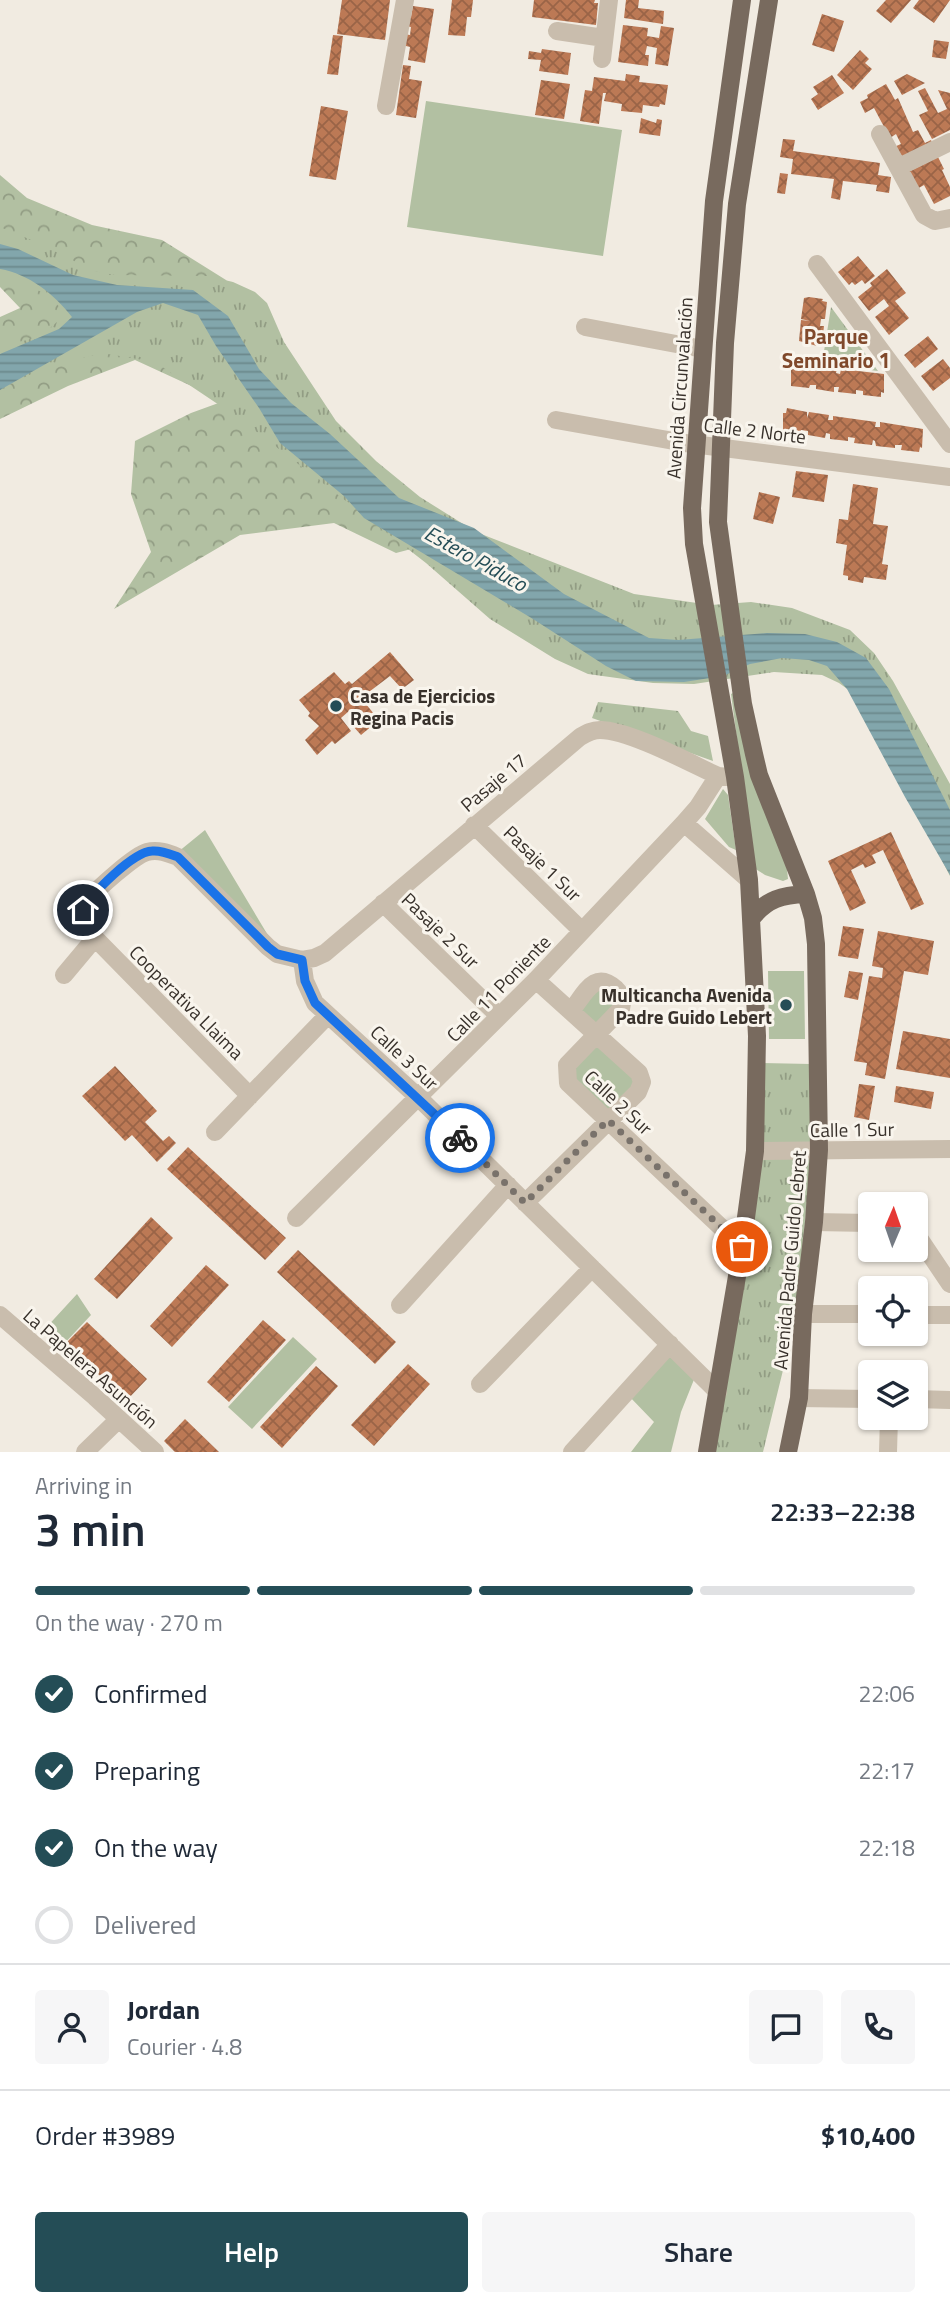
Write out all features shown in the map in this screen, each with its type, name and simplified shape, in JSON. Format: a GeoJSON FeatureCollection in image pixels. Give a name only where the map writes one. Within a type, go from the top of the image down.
{"type":"FeatureCollection","features":[{"type":"Feature","properties":{"kind":"main road","name":"Avenida Circunvalación"},"geometry":{"type":"LineString","coordinates":[[727,777],[722,706],[694,544],[692,508],[714,201],[742,0]]}},
{"type":"Feature","properties":{"kind":"main road"},"geometry":{"type":"LineString","coordinates":[[721,447],[725,343],[737,204],[769,0]]}},
{"type":"Feature","properties":{"kind":"main road","name":"Avenida Padre Guido Lebret"},"geometry":{"type":"LineString","coordinates":[[721,447],[718,522],[743,704],[759,775],[806,894],[813,918],[816,944],[819,1150],[803,1314],[798,1406],[788,1452]]}},
{"type":"Feature","properties":{"kind":"main road"},"geometry":{"type":"LineString","coordinates":[[707,1452],[742,1247],[755,1151],[757,1048],[752,918],[749,880],[727,777]]}},
{"type":"Feature","properties":{"kind":"main road"},"geometry":{"type":"LineString","coordinates":[[749,880],[787,895]]}},
{"type":"Feature","properties":{"kind":"main road"},"geometry":{"type":"LineString","coordinates":[[752,918],[762,905],[787,895],[806,894]]}},
{"type":"Feature","properties":{"kind":"main road"},"geometry":{"type":"LineString","coordinates":[[798,1406],[803,1428],[800,1452]]}},
{"type":"Feature","properties":{"kind":"street"},"geometry":{"type":"LineString","coordinates":[[386,106],[405,0]]}},
{"type":"Feature","properties":{"kind":"street"},"geometry":{"type":"LineString","coordinates":[[602,59],[609,0]]}},
{"type":"Feature","properties":{"kind":"street"},"geometry":{"type":"LineString","coordinates":[[556,31],[604,38]]}},
{"type":"Feature","properties":{"kind":"street"},"geometry":{"type":"LineString","coordinates":[[880,134],[924,215],[935,221],[950,218]]}},
{"type":"Feature","properties":{"kind":"street"},"geometry":{"type":"LineString","coordinates":[[899,167],[950,142]]}},
{"type":"Feature","properties":{"kind":"street"},"geometry":{"type":"LineString","coordinates":[[817,264],[950,444]]}},
{"type":"Feature","properties":{"kind":"street"},"geometry":{"type":"LineString","coordinates":[[585,327],[703,349]]}},
{"type":"Feature","properties":{"kind":"street","name":"Calle 2 Norte"},"geometry":{"type":"LineString","coordinates":[[556,420],[697,445],[950,477]]}},
{"type":"Feature","properties":{"kind":"street","name":"Pasaje 17"},"geometry":{"type":"LineString","coordinates":[[302,960],[325,953],[589,731],[609,731],[625,736],[727,777]]}},
{"type":"Feature","properties":{"kind":"street","name":"Calle 11 Poniente"},"geometry":{"type":"LineString","coordinates":[[296,1218],[536,980],[727,777]]}},
{"type":"Feature","properties":{"kind":"street"},"geometry":{"type":"LineString","coordinates":[[684,823],[749,880]]}},
{"type":"Feature","properties":{"kind":"street","name":"Pasaje 1 Sur"},"geometry":{"type":"LineString","coordinates":[[474,825],[582,931]]}},
{"type":"Feature","properties":{"kind":"street"},"geometry":{"type":"LineString","coordinates":[[64,975],[95,938],[82,921],[83,910],[89,900],[137,855],[150,851],[178,857],[268,947],[277,954],[302,960]]}},
{"type":"Feature","properties":{"kind":"street","name":"Pasaje 2 Sur"},"geometry":{"type":"LineString","coordinates":[[383,903],[499,1016]]}},
{"type":"Feature","properties":{"kind":"street","name":"Cooperativa Llaima"},"geometry":{"type":"LineString","coordinates":[[95,938],[250,1096]]}},
{"type":"Feature","properties":{"kind":"street","name":"Calle 3 Sur"},"geometry":{"type":"LineString","coordinates":[[302,960],[308,992],[315,1003],[419,1098],[718,1392]]}},
{"type":"Feature","properties":{"kind":"street"},"geometry":{"type":"LineString","coordinates":[[525,1203],[638,1092],[642,1082],[639,1073],[536,980]]}},
{"type":"Feature","properties":{"kind":"street","name":"Calle 2 Sur"},"geometry":{"type":"LineString","coordinates":[[572,1011],[593,983],[607,981],[621,994],[621,1009],[598,1036],[567,1065],[568,1083],[742,1247]]}},
{"type":"Feature","properties":{"kind":"street"},"geometry":{"type":"LineString","coordinates":[[215,1132],[328,1015]]}},
{"type":"Feature","properties":{"kind":"street","name":"Calle 1 Sur"},"geometry":{"type":"LineString","coordinates":[[755,1151],[950,1149]]}},
{"type":"Feature","properties":{"kind":"street"},"geometry":{"type":"LineString","coordinates":[[400,1305],[508,1185]]}},
{"type":"Feature","properties":{"kind":"street"},"geometry":{"type":"LineString","coordinates":[[814,1222],[858,1223]]}},
{"type":"Feature","properties":{"kind":"street"},"geometry":{"type":"LineString","coordinates":[[928,1251],[950,1284]]}},
{"type":"Feature","properties":{"kind":"street"},"geometry":{"type":"LineString","coordinates":[[480,1384],[592,1268]]}},
{"type":"Feature","properties":{"kind":"street"},"geometry":{"type":"LineString","coordinates":[[803,1314],[858,1314]]}},
{"type":"Feature","properties":{"kind":"street","name":"La Papelera Asunción"},"geometry":{"type":"LineString","coordinates":[[0,1315],[114,1423],[155,1452]]}},
{"type":"Feature","properties":{"kind":"street"},"geometry":{"type":"LineString","coordinates":[[928,1315],[950,1315]]}},
{"type":"Feature","properties":{"kind":"street"},"geometry":{"type":"LineString","coordinates":[[572,1452],[670,1344]]}},
{"type":"Feature","properties":{"kind":"street"},"geometry":{"type":"LineString","coordinates":[[928,1399],[950,1400]]}},
{"type":"Feature","properties":{"kind":"street"},"geometry":{"type":"LineString","coordinates":[[798,1406],[858,1400]]}},
{"type":"Feature","properties":{"kind":"street"},"geometry":{"type":"LineString","coordinates":[[85,1452],[114,1423],[138,1452]]}},
{"type":"Feature","properties":{"kind":"street"},"geometry":{"type":"LineString","coordinates":[[888,1452],[889,1430]]}},
{"type":"Feature","properties":{"kind":"green space"},"geometry":{"type":"Polygon","coordinates":[[[426,101],[622,130],[603,256],[407,227],[426,101]]]}},
{"type":"Feature","properties":{"kind":"green space"},"geometry":{"type":"Polygon","coordinates":[[[0,175],[27,198],[92,225],[162,240],[226,280],[307,412],[453,538],[396,553],[334,523],[240,535],[114,609],[151,552],[131,494],[135,441],[191,413],[224,401],[135,360],[68,386],[0,419],[0,317],[20,308],[0,287],[0,175]]]}},
{"type":"Feature","properties":{"kind":"green space"},"geometry":{"type":"Polygon","coordinates":[[[0,227],[46,246],[93,271],[115,275],[208,276],[233,282],[255,292],[267,303],[284,342],[336,421],[376,461],[420,497],[476,532],[634,594],[711,605],[751,602],[792,608],[850,630],[874,653],[893,681],[950,784],[950,876],[857,696],[839,683],[822,675],[774,672],[694,684],[653,683],[588,674],[555,659],[490,619],[426,563],[240,419],[155,362],[102,353],[48,366],[0,389],[0,346],[39,335],[59,320],[60,311],[56,299],[0,272],[0,227]]]}},
{"type":"Feature","properties":{"kind":"green space"},"geometry":{"type":"Polygon","coordinates":[[[831,307],[878,371],[822,364],[831,307]]]}},
{"type":"Feature","properties":{"kind":"green space"},"geometry":{"type":"Polygon","coordinates":[[[735,692],[787,869],[788,879],[783,881],[754,868],[731,694],[735,692]]]}},
{"type":"Feature","properties":{"kind":"green space"},"geometry":{"type":"Polygon","coordinates":[[[598,702],[678,711],[691,731],[708,736],[713,761],[592,718],[598,702]]]}},
{"type":"Feature","properties":{"kind":"green space"},"geometry":{"type":"Polygon","coordinates":[[[723,789],[728,795],[736,850],[729,847],[705,819],[723,789]]]}},
{"type":"Feature","properties":{"kind":"green space"},"geometry":{"type":"Polygon","coordinates":[[[205,830],[269,937],[178,852],[205,830]]]}},
{"type":"Feature","properties":{"kind":"green space","name":"Multicancha Avenida Padre Guido Lebert"},"geometry":{"type":"Polygon","coordinates":[[[768,971],[804,971],[805,1039],[769,1039],[768,971]]]}},
{"type":"Feature","properties":{"kind":"green space"},"geometry":{"type":"Polygon","coordinates":[[[593,983],[621,994],[598,1036],[642,1082],[608,1120],[568,1083],[571,1060],[597,1036],[571,1011],[593,983]]]}},
{"type":"Feature","properties":{"kind":"green space"},"geometry":{"type":"Polygon","coordinates":[[[761,1063],[811,1064],[811,1156],[797,1313],[763,1452],[714,1452],[761,1063]]]}},
{"type":"Feature","properties":{"kind":"green space"},"geometry":{"type":"Polygon","coordinates":[[[77,1294],[91,1315],[62,1346],[43,1331],[77,1294]]]}},
{"type":"Feature","properties":{"kind":"green space"},"geometry":{"type":"Polygon","coordinates":[[[293,1337],[317,1359],[252,1429],[228,1407],[293,1337]]]}},
{"type":"Feature","properties":{"kind":"green space"},"geometry":{"type":"Polygon","coordinates":[[[669,1350],[695,1377],[681,1412],[671,1452],[631,1452],[654,1422],[628,1395],[669,1350]]]}},
{"type":"Feature","properties":{"kind":"water","name":"Estero Piduco"},"geometry":{"type":"Polygon","coordinates":[[[0,244],[18,249],[73,275],[117,285],[193,290],[228,316],[259,369],[291,403],[330,434],[399,498],[474,528],[564,594],[649,638],[678,640],[767,633],[805,634],[837,642],[866,658],[889,689],[950,810],[950,875],[847,689],[827,666],[809,660],[782,658],[750,664],[723,676],[684,682],[636,681],[606,666],[364,518],[344,496],[280,443],[198,315],[163,303],[137,312],[0,390],[0,354],[59,329],[72,317],[57,300],[31,280],[0,269],[0,244]]]}},
{"type":"Feature","properties":{"kind":"building"},"geometry":{"type":"Polygon","coordinates":[[[342,0],[390,0],[385,40],[337,34],[342,0]]]}},
{"type":"Feature","properties":{"kind":"building"},"geometry":{"type":"Polygon","coordinates":[[[452,0],[473,0],[471,17],[467,17],[465,36],[448,35],[452,0]]]}},
{"type":"Feature","properties":{"kind":"building"},"geometry":{"type":"Polygon","coordinates":[[[534,0],[595,0],[594,3],[598,3],[596,25],[532,17],[534,0]]]}},
{"type":"Feature","properties":{"kind":"building"},"geometry":{"type":"Polygon","coordinates":[[[626,0],[639,0],[638,8],[664,11],[663,24],[624,18],[626,0]]]}},
{"type":"Feature","properties":{"kind":"building"},"geometry":{"type":"Polygon","coordinates":[[[886,0],[911,0],[891,23],[876,11],[886,0]]]}},
{"type":"Feature","properties":{"kind":"building"},"geometry":{"type":"Polygon","coordinates":[[[919,0],[950,0],[934,23],[913,8],[919,0]]]}},
{"type":"Feature","properties":{"kind":"building"},"geometry":{"type":"Polygon","coordinates":[[[413,6],[434,9],[425,63],[408,60],[410,47],[402,45],[404,34],[410,35],[411,27],[405,26],[406,16],[411,17],[413,6]]]}},
{"type":"Feature","properties":{"kind":"building"},"geometry":{"type":"Polygon","coordinates":[[[822,14],[844,21],[834,52],[812,45],[822,14]]]}},
{"type":"Feature","properties":{"kind":"building"},"geometry":{"type":"Polygon","coordinates":[[[623,25],[648,28],[647,36],[659,38],[661,26],[674,28],[668,66],[655,64],[657,48],[647,46],[645,55],[649,55],[648,66],[618,62],[623,25]]]}},
{"type":"Feature","properties":{"kind":"building"},"geometry":{"type":"Polygon","coordinates":[[[333,35],[343,36],[338,75],[327,74],[333,35]]]}},
{"type":"Feature","properties":{"kind":"building"},"geometry":{"type":"Polygon","coordinates":[[[934,40],[949,42],[946,59],[932,57],[934,40]]]}},
{"type":"Feature","properties":{"kind":"building"},"geometry":{"type":"Polygon","coordinates":[[[542,49],[571,53],[568,75],[539,71],[541,60],[528,59],[529,51],[541,53],[542,49]]]}},
{"type":"Feature","properties":{"kind":"building"},"geometry":{"type":"Polygon","coordinates":[[[860,50],[869,59],[865,63],[872,69],[853,90],[837,75],[860,50]]]}},
{"type":"Feature","properties":{"kind":"building"},"geometry":{"type":"Polygon","coordinates":[[[403,65],[411,66],[409,79],[422,81],[416,118],[396,115],[403,65]]]}},
{"type":"Feature","properties":{"kind":"building"},"geometry":{"type":"Polygon","coordinates":[[[626,74],[640,76],[639,82],[668,85],[665,105],[643,105],[642,113],[621,111],[622,104],[604,101],[606,93],[603,93],[599,124],[580,121],[585,90],[592,91],[594,77],[625,81],[626,74]]]}},
{"type":"Feature","properties":{"kind":"building"},"geometry":{"type":"Polygon","coordinates":[[[907,74],[925,83],[902,95],[894,81],[907,74]]]}},
{"type":"Feature","properties":{"kind":"building"},"geometry":{"type":"Polygon","coordinates":[[[832,75],[844,93],[818,110],[811,99],[818,94],[813,87],[832,75]]]}},
{"type":"Feature","properties":{"kind":"building"},"geometry":{"type":"Polygon","coordinates":[[[541,80],[570,84],[564,119],[535,115],[541,80]]]}},
{"type":"Feature","properties":{"kind":"building"},"geometry":{"type":"Polygon","coordinates":[[[886,84],[895,100],[898,98],[913,132],[918,130],[925,143],[931,140],[933,145],[900,158],[894,147],[901,144],[896,134],[890,138],[874,108],[865,113],[860,102],[886,84]]]}},
{"type":"Feature","properties":{"kind":"building"},"geometry":{"type":"Polygon","coordinates":[[[925,88],[938,113],[947,109],[938,90],[950,93],[950,130],[932,139],[919,115],[928,111],[918,91],[925,88]]]}},
{"type":"Feature","properties":{"kind":"building"},"geometry":{"type":"Polygon","coordinates":[[[321,106],[348,111],[336,180],[309,176],[321,106]]]}},
{"type":"Feature","properties":{"kind":"building"},"geometry":{"type":"Polygon","coordinates":[[[641,118],[656,123],[657,119],[662,120],[660,136],[639,133],[641,118]]]}},
{"type":"Feature","properties":{"kind":"building"},"geometry":{"type":"Polygon","coordinates":[[[783,139],[795,140],[793,151],[880,163],[878,175],[891,177],[889,193],[876,191],[877,185],[843,181],[840,200],[831,198],[834,179],[791,174],[793,159],[780,157],[783,139]]]}},
{"type":"Feature","properties":{"kind":"building"},"geometry":{"type":"Polygon","coordinates":[[[938,157],[950,187],[950,196],[934,204],[924,185],[917,189],[908,172],[938,157]]]}},
{"type":"Feature","properties":{"kind":"building"},"geometry":{"type":"Polygon","coordinates":[[[780,173],[788,174],[785,194],[777,193],[780,173]]]}},
{"type":"Feature","properties":{"kind":"building"},"geometry":{"type":"Polygon","coordinates":[[[858,256],[875,276],[865,284],[862,280],[855,285],[852,282],[849,285],[838,272],[858,256]]]}},
{"type":"Feature","properties":{"kind":"building"},"geometry":{"type":"Polygon","coordinates":[[[887,269],[906,293],[895,301],[909,318],[889,335],[875,317],[889,306],[884,299],[869,311],[858,297],[887,269]]]}},
{"type":"Feature","properties":{"kind":"building"},"geometry":{"type":"Polygon","coordinates":[[[804,298],[827,302],[825,319],[821,319],[820,326],[824,326],[822,344],[817,343],[817,346],[799,341],[801,320],[810,321],[801,319],[804,298]]]}},
{"type":"Feature","properties":{"kind":"building"},"geometry":{"type":"Polygon","coordinates":[[[928,336],[938,349],[915,368],[904,355],[928,336]]]}},
{"type":"Feature","properties":{"kind":"building"},"geometry":{"type":"Polygon","coordinates":[[[943,359],[950,368],[950,378],[933,391],[921,376],[943,359]]]}},
{"type":"Feature","properties":{"kind":"building"},"geometry":{"type":"Polygon","coordinates":[[[794,363],[815,366],[814,372],[816,366],[837,368],[836,373],[840,374],[841,369],[884,374],[884,393],[881,392],[881,397],[863,395],[863,391],[856,390],[856,394],[838,392],[839,387],[834,387],[834,392],[816,389],[816,385],[810,385],[809,388],[791,386],[791,368],[794,368],[794,363]]]}},
{"type":"Feature","properties":{"kind":"building"},"geometry":{"type":"Polygon","coordinates":[[[787,408],[807,412],[807,418],[809,412],[829,415],[828,420],[833,420],[833,416],[876,422],[875,427],[880,427],[880,422],[923,429],[922,448],[920,447],[919,452],[901,450],[902,445],[895,445],[895,448],[876,446],[873,440],[872,445],[854,443],[855,438],[848,437],[848,441],[830,439],[830,434],[826,433],[825,438],[808,435],[808,431],[801,430],[801,434],[783,432],[783,413],[786,413],[787,408]]]}},
{"type":"Feature","properties":{"kind":"building"},"geometry":{"type":"Polygon","coordinates":[[[796,471],[828,475],[824,502],[792,497],[796,471]]]}},
{"type":"Feature","properties":{"kind":"building"},"geometry":{"type":"Polygon","coordinates":[[[853,484],[878,488],[873,524],[888,526],[882,564],[888,565],[886,580],[864,577],[863,583],[848,580],[848,576],[843,575],[847,545],[836,543],[839,519],[848,520],[853,484]]]}},
{"type":"Feature","properties":{"kind":"building"},"geometry":{"type":"Polygon","coordinates":[[[759,492],[780,497],[773,524],[753,519],[759,492]]]}},
{"type":"Feature","properties":{"kind":"building","name":"Casa de Ejercicios Regina Pacis"},"geometry":{"type":"Polygon","coordinates":[[[390,652],[414,680],[402,689],[390,676],[361,698],[379,720],[361,735],[352,725],[356,721],[349,711],[341,718],[351,731],[335,744],[332,741],[317,755],[305,740],[319,726],[308,716],[310,713],[299,700],[334,672],[345,684],[349,681],[352,684],[390,652]]]}},
{"type":"Feature","properties":{"kind":"building"},"geometry":{"type":"Polygon","coordinates":[[[891,832],[924,904],[911,910],[883,850],[872,855],[876,863],[865,868],[863,864],[851,870],[866,903],[850,911],[828,861],[891,832]]]}},
{"type":"Feature","properties":{"kind":"building"},"geometry":{"type":"Polygon","coordinates":[[[843,926],[864,929],[858,959],[838,956],[843,926]]]}},
{"type":"Feature","properties":{"kind":"building"},"geometry":{"type":"Polygon","coordinates":[[[878,931],[934,941],[928,975],[904,971],[885,1079],[865,1075],[867,1063],[854,1061],[869,976],[882,978],[883,968],[872,966],[878,931]]]}},
{"type":"Feature","properties":{"kind":"building"},"geometry":{"type":"Polygon","coordinates":[[[849,971],[863,973],[858,1000],[844,997],[849,971]]]}},
{"type":"Feature","properties":{"kind":"building"},"geometry":{"type":"Polygon","coordinates":[[[903,1031],[950,1039],[950,1078],[896,1069],[903,1031]]]}},
{"type":"Feature","properties":{"kind":"building"},"geometry":{"type":"Polygon","coordinates":[[[115,1066],[157,1111],[145,1122],[163,1141],[169,1136],[176,1143],[157,1162],[132,1135],[125,1141],[82,1096],[115,1066]]]}},
{"type":"Feature","properties":{"kind":"building"},"geometry":{"type":"Polygon","coordinates":[[[859,1084],[875,1086],[869,1120],[854,1117],[859,1084]]]}},
{"type":"Feature","properties":{"kind":"building"},"geometry":{"type":"Polygon","coordinates":[[[896,1086],[934,1092],[931,1109],[894,1102],[896,1086]]]}},
{"type":"Feature","properties":{"kind":"building"},"geometry":{"type":"Polygon","coordinates":[[[188,1147],[286,1238],[265,1260],[167,1169],[188,1147]]]}},
{"type":"Feature","properties":{"kind":"building"},"geometry":{"type":"Polygon","coordinates":[[[151,1217],[173,1238],[117,1299],[94,1279],[151,1217]]]}},
{"type":"Feature","properties":{"kind":"building"},"geometry":{"type":"Polygon","coordinates":[[[298,1250],[396,1342],[375,1364],[277,1272],[298,1250]]]}},
{"type":"Feature","properties":{"kind":"building"},"geometry":{"type":"Polygon","coordinates":[[[206,1265],[229,1285],[172,1347],[150,1326],[206,1265]]]}},
{"type":"Feature","properties":{"kind":"building"},"geometry":{"type":"Polygon","coordinates":[[[263,1320],[286,1340],[229,1402],[207,1382],[263,1320]]]}},
{"type":"Feature","properties":{"kind":"building"},"geometry":{"type":"Polygon","coordinates":[[[87,1322],[147,1379],[126,1401],[66,1343],[87,1322]]]}},
{"type":"Feature","properties":{"kind":"building"},"geometry":{"type":"Polygon","coordinates":[[[408,1364],[430,1384],[374,1446],[351,1425],[408,1364]]]}},
{"type":"Feature","properties":{"kind":"building"},"geometry":{"type":"Polygon","coordinates":[[[316,1366],[338,1386],[282,1448],[260,1427],[316,1366]]]}},
{"type":"Feature","properties":{"kind":"building"},"geometry":{"type":"Polygon","coordinates":[[[185,1419],[219,1452],[175,1452],[164,1441],[185,1419]]]}},
{"type":"Feature","properties":{"kind":"way so far"},"geometry":{"type":"LineString","coordinates":[[460,1138],[525,1203],[608,1120],[742,1247]]}},
{"type":"Feature","properties":{"kind":"place","name":"Casa de Ejercicios Regina Pacis"},"geometry":{"type":"Point","coordinates":[336,706]}},
{"type":"Feature","properties":{"kind":"place","name":"Multicancha Avenida Padre Guido Lebert"},"geometry":{"type":"Point","coordinates":[786,1005]}},
{"type":"Feature","properties":{"kind":"district","name":"Parque Seminario 1"},"geometry":{"type":"Point","coordinates":[836,348]}},
{"type":"Feature","properties":{"kind":"route"},"geometry":{"type":"LineString","coordinates":[[83,910],[89,900],[137,855],[160,851],[178,857],[268,947],[277,954],[302,960],[308,992],[315,1003],[460,1138]]}}]}
